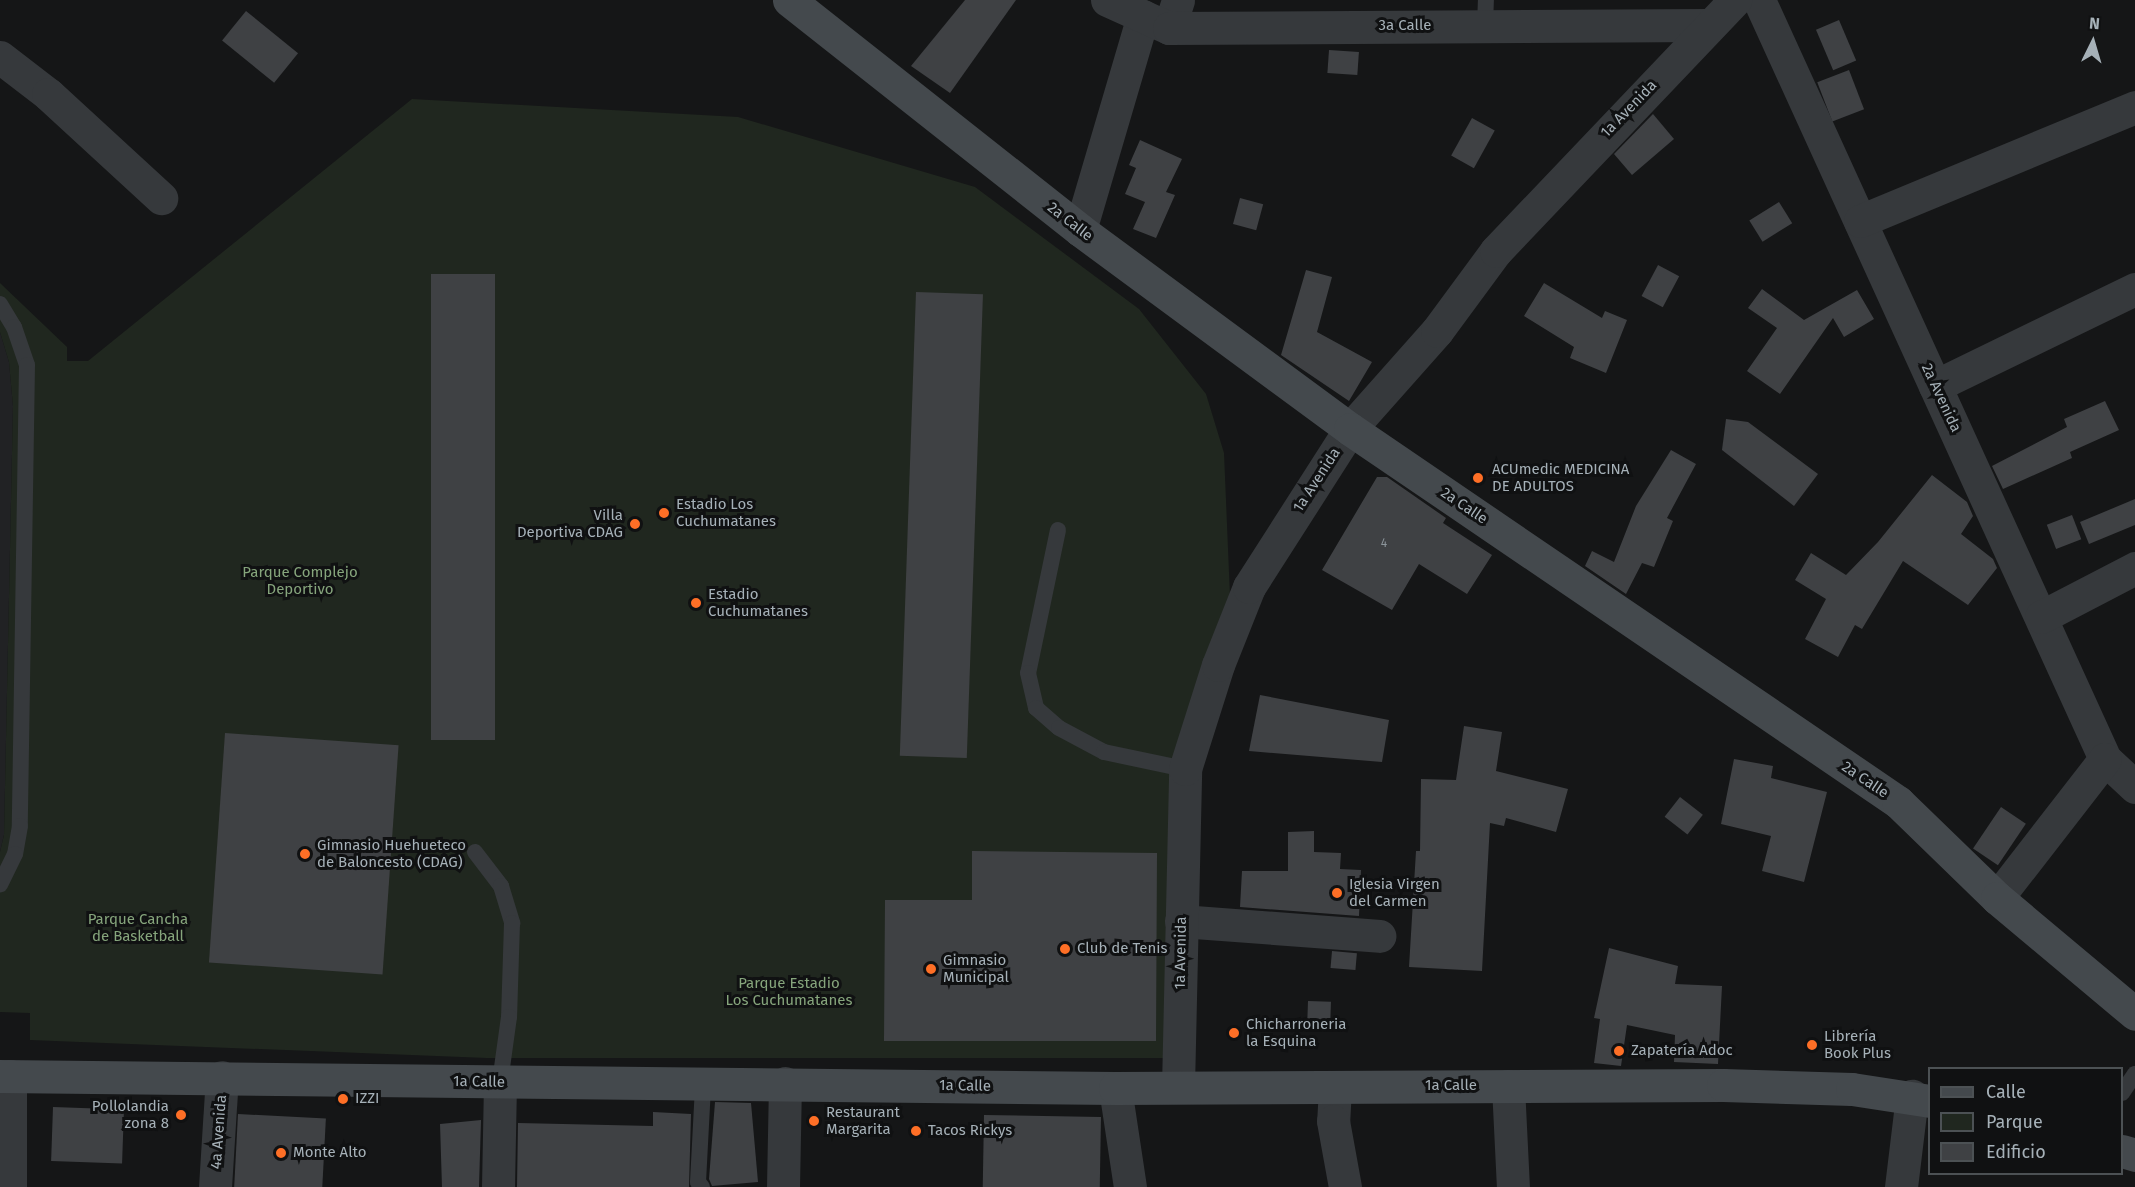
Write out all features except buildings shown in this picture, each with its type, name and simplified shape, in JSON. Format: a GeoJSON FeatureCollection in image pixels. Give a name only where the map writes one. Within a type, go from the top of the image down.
{"type":"FeatureCollection","features":[{"type":"Feature","properties":{"kind":"main road","name":"2a Calle"},"geometry":{"type":"LineString","coordinates":[[789,0],[1080,230],[1350,429],[1898,802],[1997,898],[2135,1014]]}},
{"type":"Feature","properties":{"kind":"main road","name":"1a Calle"},"geometry":{"type":"LineString","coordinates":[[5,1076],[1115,1088],[1795,1086],[1921,1099]]}},
{"type":"Feature","properties":{"kind":"street","name":"3a Calle"},"geometry":{"type":"LineString","coordinates":[[1107,0],[1163,15],[1486,13],[1709,25]]}},
{"type":"Feature","properties":{"kind":"street","name":"1a Avenida"},"geometry":{"type":"LineString","coordinates":[[1178,1087],[1185,770],[1218,665],[1249,588],[1350,429],[1437,331],[1496,251],[1735,0]]}},
{"type":"Feature","properties":{"kind":"street","name":"2a Avenida"},"geometry":{"type":"LineString","coordinates":[[1759,0],[2105,759],[2135,787]]}},
{"type":"Feature","properties":{"kind":"street"},"geometry":{"type":"LineString","coordinates":[[1080,230],[1163,15]]}},
{"type":"Feature","properties":{"kind":"street"},"geometry":{"type":"LineString","coordinates":[[0,57],[48,94],[161,198]]}},
{"type":"Feature","properties":{"kind":"street"},"geometry":{"type":"LineString","coordinates":[[1860,221],[2135,107]]}},
{"type":"Feature","properties":{"kind":"street"},"geometry":{"type":"LineString","coordinates":[[1935,386],[2135,289]]}},
{"type":"Feature","properties":{"kind":"street"},"geometry":{"type":"LineString","coordinates":[[2041,617],[2135,568]]}},
{"type":"Feature","properties":{"kind":"street"},"geometry":{"type":"LineString","coordinates":[[1997,898],[2105,759]]}},
{"type":"Feature","properties":{"kind":"street"},"geometry":{"type":"LineString","coordinates":[[1181,921],[1379,936]]}},
{"type":"Feature","properties":{"kind":"street"},"geometry":{"type":"LineString","coordinates":[[5,1076],[10,1187]]}},
{"type":"Feature","properties":{"kind":"street","name":"4a Avenida"},"geometry":{"type":"LineString","coordinates":[[215,1187],[222,1077]]}},
{"type":"Feature","properties":{"kind":"street"},"geometry":{"type":"LineString","coordinates":[[498,1187],[500,1082]]}},
{"type":"Feature","properties":{"kind":"street"},"geometry":{"type":"LineString","coordinates":[[783,1187],[785,1083]]}},
{"type":"Feature","properties":{"kind":"street"},"geometry":{"type":"LineString","coordinates":[[1508,1086],[1513,1187]]}},
{"type":"Feature","properties":{"kind":"street"},"geometry":{"type":"LineString","coordinates":[[1335,1087],[1333,1121],[1345,1187]]}},
{"type":"Feature","properties":{"kind":"street"},"geometry":{"type":"LineString","coordinates":[[1115,1088],[1130,1187]]}},
{"type":"Feature","properties":{"kind":"street"},"geometry":{"type":"LineString","coordinates":[[1901,1187],[1921,1099]]}},
{"type":"Feature","properties":{"kind":"lane"},"geometry":{"type":"LineString","coordinates":[[0,304],[18,336],[27,365],[20,826],[15,854],[0,885]]}},
{"type":"Feature","properties":{"kind":"lane"},"geometry":{"type":"LineString","coordinates":[[1058,530],[1028,673],[1036,708],[1059,728],[1104,752],[1185,770]]}},
{"type":"Feature","properties":{"kind":"lane"},"geometry":{"type":"LineString","coordinates":[[475,852],[501,886],[512,923],[509,1017],[500,1082]]}},
{"type":"Feature","properties":{"kind":"lane"},"geometry":{"type":"LineString","coordinates":[[2123,1090],[2135,1074]]}},
{"type":"Feature","properties":{"kind":"lane"},"geometry":{"type":"LineString","coordinates":[[702,1187],[698,1182],[703,1085]]}},
{"type":"Feature","properties":{"kind":"shaded area"},"geometry":{"type":"Polygon","coordinates":[[[0,332],[9,362],[13,406],[4,835],[0,852],[0,332]]]}},
{"type":"Feature","properties":{"kind":"green space","name":"Villa Deportiva CDAG"},"geometry":{"type":"Polygon","coordinates":[[[412,99],[738,117],[975,187],[1139,309],[1206,394],[1224,453],[1230,596],[1182,771],[1191,1058],[487,1058],[30,1040],[30,1013],[0,1012],[0,852],[4,835],[13,406],[9,362],[0,332],[0,283],[67,347],[67,361],[88,361],[412,99]]]}},
{"type":"Feature","properties":{"kind":"place","name":"ACUmedic MEDICINA DE ADULTOS"},"geometry":{"type":"Point","coordinates":[1478,478]}},
{"type":"Feature","properties":{"kind":"place","name":"Estadio Los Cuchumatanes"},"geometry":{"type":"Point","coordinates":[664,513]}},
{"type":"Feature","properties":{"kind":"place","name":"Villa Deportiva CDAG"},"geometry":{"type":"Point","coordinates":[635,524]}},
{"type":"Feature","properties":{"kind":"place","name":"Estadio Cuchumatanes"},"geometry":{"type":"Point","coordinates":[696,603]}},
{"type":"Feature","properties":{"kind":"place","name":"Gimnasio Huehueteco de Baloncesto (CDAG)"},"geometry":{"type":"Point","coordinates":[305,854]}},
{"type":"Feature","properties":{"kind":"place","name":"Iglesia Virgen del Carmen"},"geometry":{"type":"Point","coordinates":[1337,893]}},
{"type":"Feature","properties":{"kind":"place","name":"Club de Tenis"},"geometry":{"type":"Point","coordinates":[1065,949]}},
{"type":"Feature","properties":{"kind":"place","name":"Gimnasio Municipal"},"geometry":{"type":"Point","coordinates":[931,969]}},
{"type":"Feature","properties":{"kind":"place","name":"Chicharroneria la Esquina"},"geometry":{"type":"Point","coordinates":[1234,1033]}},
{"type":"Feature","properties":{"kind":"place","name":"Librería Book Plus"},"geometry":{"type":"Point","coordinates":[1812,1045]}},
{"type":"Feature","properties":{"kind":"place","name":"Zapatería Adoc"},"geometry":{"type":"Point","coordinates":[1619,1051]}},
{"type":"Feature","properties":{"kind":"place","name":"IZZI"},"geometry":{"type":"Point","coordinates":[343,1099]}},
{"type":"Feature","properties":{"kind":"place","name":"Pollolandia zona 8"},"geometry":{"type":"Point","coordinates":[181,1115]}},
{"type":"Feature","properties":{"kind":"place","name":"Restaurant Margarita"},"geometry":{"type":"Point","coordinates":[814,1121]}},
{"type":"Feature","properties":{"kind":"place","name":"Tacos Rickys"},"geometry":{"type":"Point","coordinates":[916,1131]}},
{"type":"Feature","properties":{"kind":"place","name":"Monte Alto"},"geometry":{"type":"Point","coordinates":[281,1153]}},
{"type":"Feature","properties":{"kind":"park label","name":"Parque Complejo Deportivo"},"geometry":{"type":"Point","coordinates":[300,580]}},
{"type":"Feature","properties":{"kind":"park label","name":"Parque Cancha de Basketball"},"geometry":{"type":"Point","coordinates":[138,928]}},
{"type":"Feature","properties":{"kind":"park label","name":"Parque Estadio Los Cuchumatanes"},"geometry":{"type":"Point","coordinates":[789,992]}}]}
